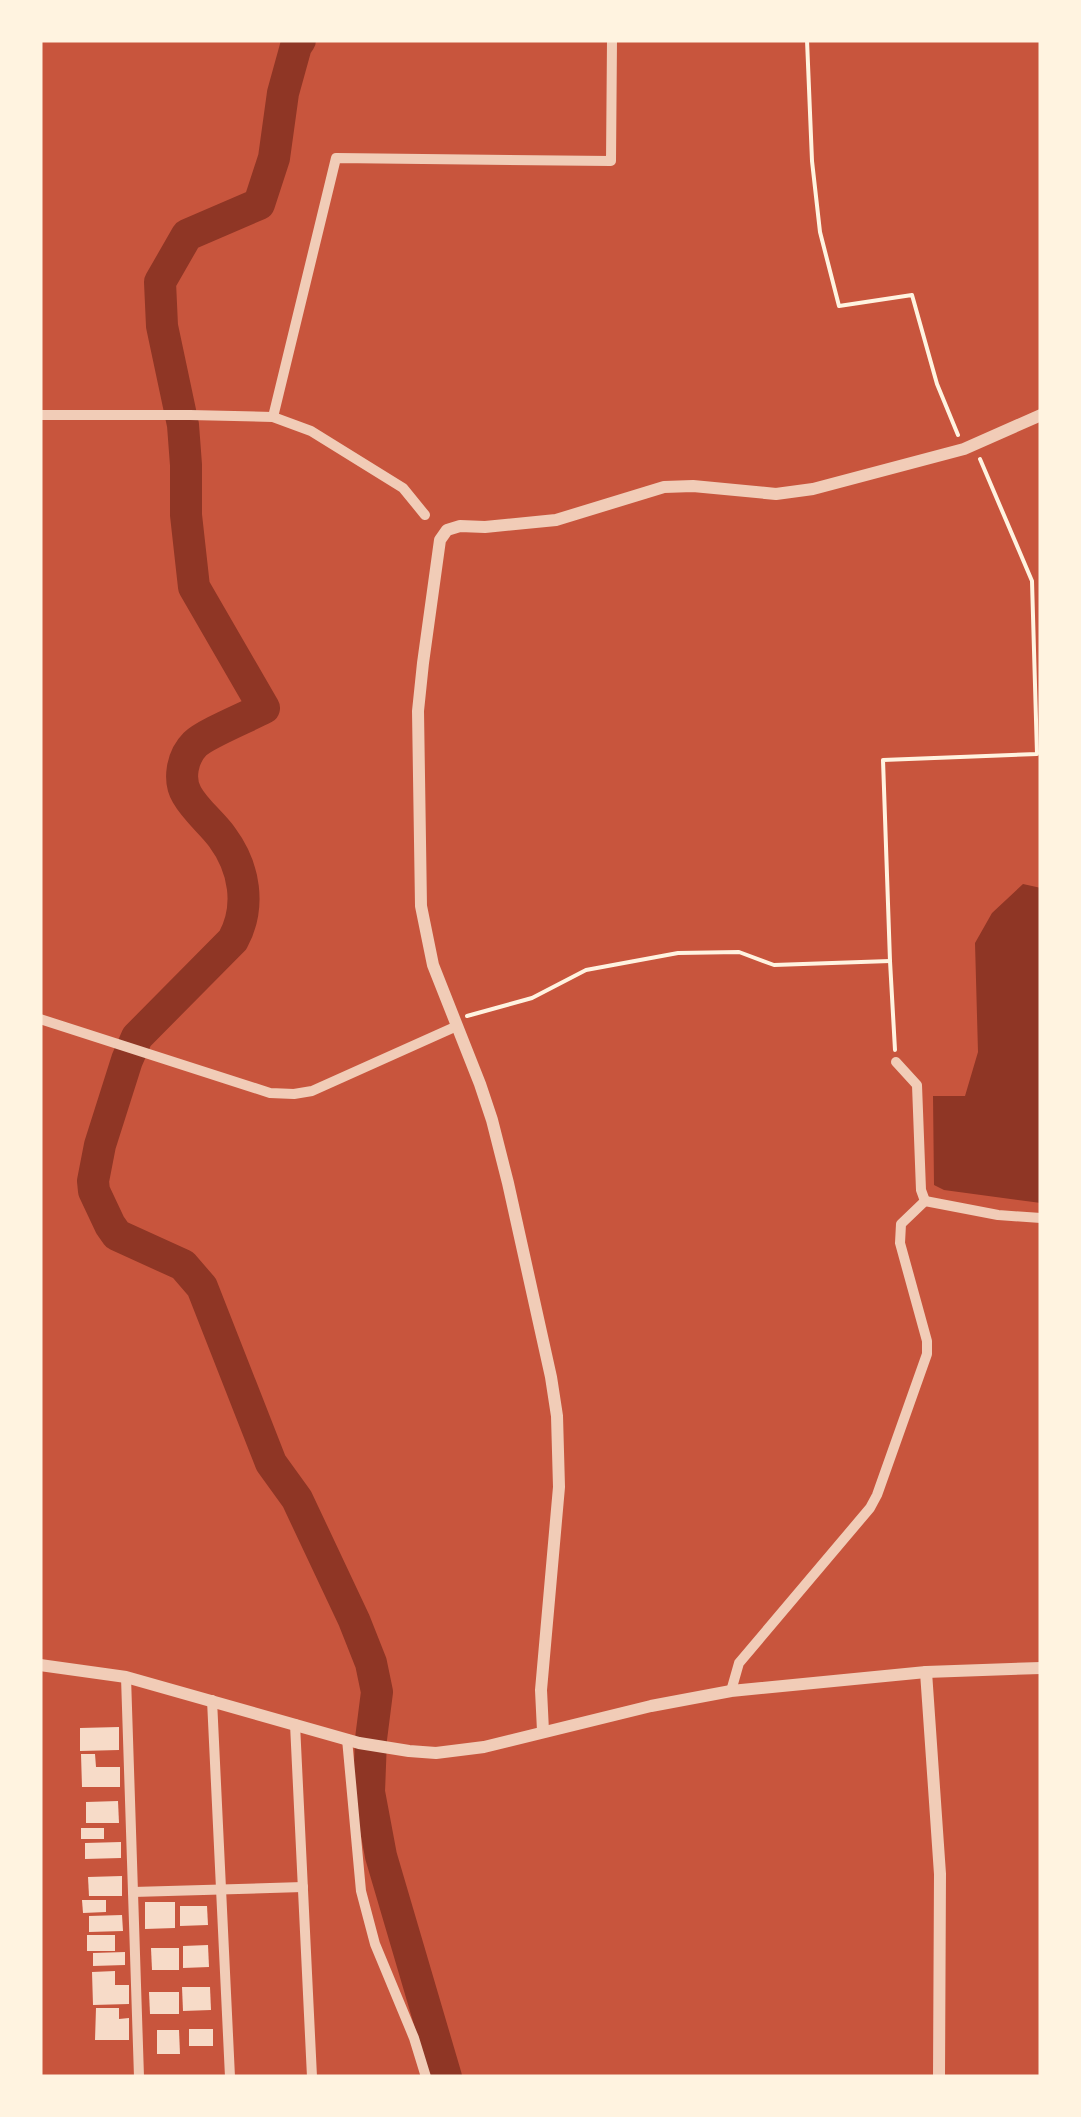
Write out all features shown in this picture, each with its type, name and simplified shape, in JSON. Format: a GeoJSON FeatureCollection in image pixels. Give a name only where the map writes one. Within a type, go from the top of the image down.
{"type":"FeatureCollection","features":[{"type":"Feature","properties":{"kind":"street"},"geometry":{"type":"LineString","coordinates":[[273,417],[336,158],[611,161],[612,40]]}},
{"type":"Feature","properties":{"kind":"street"},"geometry":{"type":"LineString","coordinates":[[544,1731],[540,1690],[558,1487],[557,1416],[492,1120],[433,965],[421,906],[418,711],[440,540],[447,530],[460,526],[556,520],[664,487],[776,494],[813,489],[970,447],[1041,415]]}},
{"type":"Feature","properties":{"kind":"street"},"geometry":{"type":"LineString","coordinates":[[40,416],[273,417],[311,432],[403,488],[425,515]]}},
{"type":"Feature","properties":{"kind":"street"},"geometry":{"type":"LineString","coordinates":[[40,1019],[270,1093],[294,1094],[312,1091],[456,1022]]}},
{"type":"Feature","properties":{"kind":"street"},"geometry":{"type":"LineString","coordinates":[[896,1062],[917,1085],[921,1190],[925,1201]]}},
{"type":"Feature","properties":{"kind":"street"},"geometry":{"type":"LineString","coordinates":[[925,1201],[998,1215],[1041,1218]]}},
{"type":"Feature","properties":{"kind":"street"},"geometry":{"type":"LineString","coordinates":[[731,1691],[738,1663],[870,1508],[877,1494],[927,1354],[927,1341],[900,1242],[901,1224],[925,1201]]}},
{"type":"Feature","properties":{"kind":"street"},"geometry":{"type":"LineString","coordinates":[[40,1665],[126,1677],[353,1741],[436,1753],[462,1751],[731,1691],[926,1672],[1041,1668]]}},
{"type":"Feature","properties":{"kind":"street"},"geometry":{"type":"LineString","coordinates":[[926,1672],[940,1874],[939,2077]]}},
{"type":"Feature","properties":{"kind":"street"},"geometry":{"type":"LineString","coordinates":[[126,1677],[139,2077]]}},
{"type":"Feature","properties":{"kind":"street"},"geometry":{"type":"LineString","coordinates":[[212,1700],[230,2077]]}},
{"type":"Feature","properties":{"kind":"street"},"geometry":{"type":"LineString","coordinates":[[296,1724],[312,2077]]}},
{"type":"Feature","properties":{"kind":"street"},"geometry":{"type":"LineString","coordinates":[[353,1741],[360,1891],[375,1944],[426,2077]]}},
{"type":"Feature","properties":{"kind":"street"},"geometry":{"type":"LineString","coordinates":[[133,1892],[303,1887]]}},
{"type":"Feature","properties":{"kind":"path"},"geometry":{"type":"LineString","coordinates":[[806,40],[820,232],[839,306],[912,294],[936,384],[1032,581],[1036,754],[883,760],[896,1062]]}},
{"type":"Feature","properties":{"kind":"path"},"geometry":{"type":"LineString","coordinates":[[456,1022],[532,998],[586,970],[678,953],[739,952],[774,965],[890,961]]}},
{"type":"Feature","properties":{"kind":"shaded area"},"geometry":{"type":"Polygon","coordinates":[[[1023,884],[1041,888],[1041,1203],[944,1190],[934,1185],[933,1096],[965,1096],[978,1052],[975,943],[992,913],[1023,884]]]}},
{"type":"Feature","properties":{"kind":"building"},"geometry":{"type":"Polygon","coordinates":[[[119,1727],[119,1750],[80,1751],[80,1728],[119,1727]]]}},
{"type":"Feature","properties":{"kind":"building"},"geometry":{"type":"Polygon","coordinates":[[[81,1754],[95,1754],[96,1767],[120,1767],[120,1787],[82,1787],[81,1754]]]}},
{"type":"Feature","properties":{"kind":"building"},"geometry":{"type":"Polygon","coordinates":[[[118,1801],[119,1823],[86,1823],[86,1802],[118,1801]]]}},
{"type":"Feature","properties":{"kind":"building"},"geometry":{"type":"Polygon","coordinates":[[[81,1828],[104,1828],[104,1839],[81,1839],[81,1828]]]}},
{"type":"Feature","properties":{"kind":"building"},"geometry":{"type":"Polygon","coordinates":[[[121,1842],[121,1858],[85,1859],[85,1843],[121,1842]]]}},
{"type":"Feature","properties":{"kind":"building"},"geometry":{"type":"Polygon","coordinates":[[[122,1876],[122,1896],[89,1896],[88,1877],[122,1876]]]}},
{"type":"Feature","properties":{"kind":"building"},"geometry":{"type":"Polygon","coordinates":[[[82,1900],[106,1900],[106,1912],[83,1913],[82,1900]]]}},
{"type":"Feature","properties":{"kind":"building"},"geometry":{"type":"Polygon","coordinates":[[[145,1902],[175,1902],[175,1928],[145,1929],[145,1902]]]}},
{"type":"Feature","properties":{"kind":"building"},"geometry":{"type":"Polygon","coordinates":[[[180,1906],[207,1906],[208,1925],[180,1926],[180,1906]]]}},
{"type":"Feature","properties":{"kind":"building"},"geometry":{"type":"Polygon","coordinates":[[[122,1915],[123,1931],[89,1932],[89,1916],[122,1915]]]}},
{"type":"Feature","properties":{"kind":"building"},"geometry":{"type":"Polygon","coordinates":[[[87,1935],[115,1935],[115,1951],[87,1951],[87,1935]]]}},
{"type":"Feature","properties":{"kind":"building"},"geometry":{"type":"Polygon","coordinates":[[[208,1945],[209,1967],[183,1968],[183,1946],[208,1945]]]}},
{"type":"Feature","properties":{"kind":"building"},"geometry":{"type":"Polygon","coordinates":[[[151,1948],[179,1948],[179,1970],[152,1970],[151,1948]]]}},
{"type":"Feature","properties":{"kind":"building"},"geometry":{"type":"Polygon","coordinates":[[[125,1952],[125,1965],[93,1966],[93,1953],[125,1952]]]}},
{"type":"Feature","properties":{"kind":"building"},"geometry":{"type":"Polygon","coordinates":[[[115,1971],[115,1985],[129,1985],[129,2004],[93,2005],[92,1972],[115,1971]]]}},
{"type":"Feature","properties":{"kind":"building"},"geometry":{"type":"Polygon","coordinates":[[[182,1987],[210,1987],[211,2010],[183,2011],[182,1987]]]}},
{"type":"Feature","properties":{"kind":"building"},"geometry":{"type":"Polygon","coordinates":[[[149,1992],[179,1992],[179,2014],[150,2014],[149,1992]]]}},
{"type":"Feature","properties":{"kind":"building"},"geometry":{"type":"Polygon","coordinates":[[[96,2008],[119,2008],[119,2019],[129,2018],[129,2040],[95,2040],[96,2008]]]}},
{"type":"Feature","properties":{"kind":"building"},"geometry":{"type":"Polygon","coordinates":[[[189,2029],[213,2029],[213,2046],[189,2046],[189,2029]]]}},
{"type":"Feature","properties":{"kind":"building"},"geometry":{"type":"Polygon","coordinates":[[[157,2030],[179,2030],[180,2054],[157,2054],[157,2030]]]}},
{"type":"Feature","properties":{"kind":"waterway"},"geometry":{"type":"LineString","coordinates":[[300,40],[283,93],[274,158],[259,204],[187,235],[160,282],[162,326],[183,425],[186,515],[194,587],[264,708],[200,740],[187,755],[183,769],[187,795],[222,837],[236,862],[243,888],[242,914],[233,940],[137,1037],[100,1145],[93,1181],[94,1191],[117,1235],[183,1265],[202,1287],[271,1463],[297,1499],[371,1663],[377,1692],[369,1792],[381,1856],[446,2077]]}}]}
